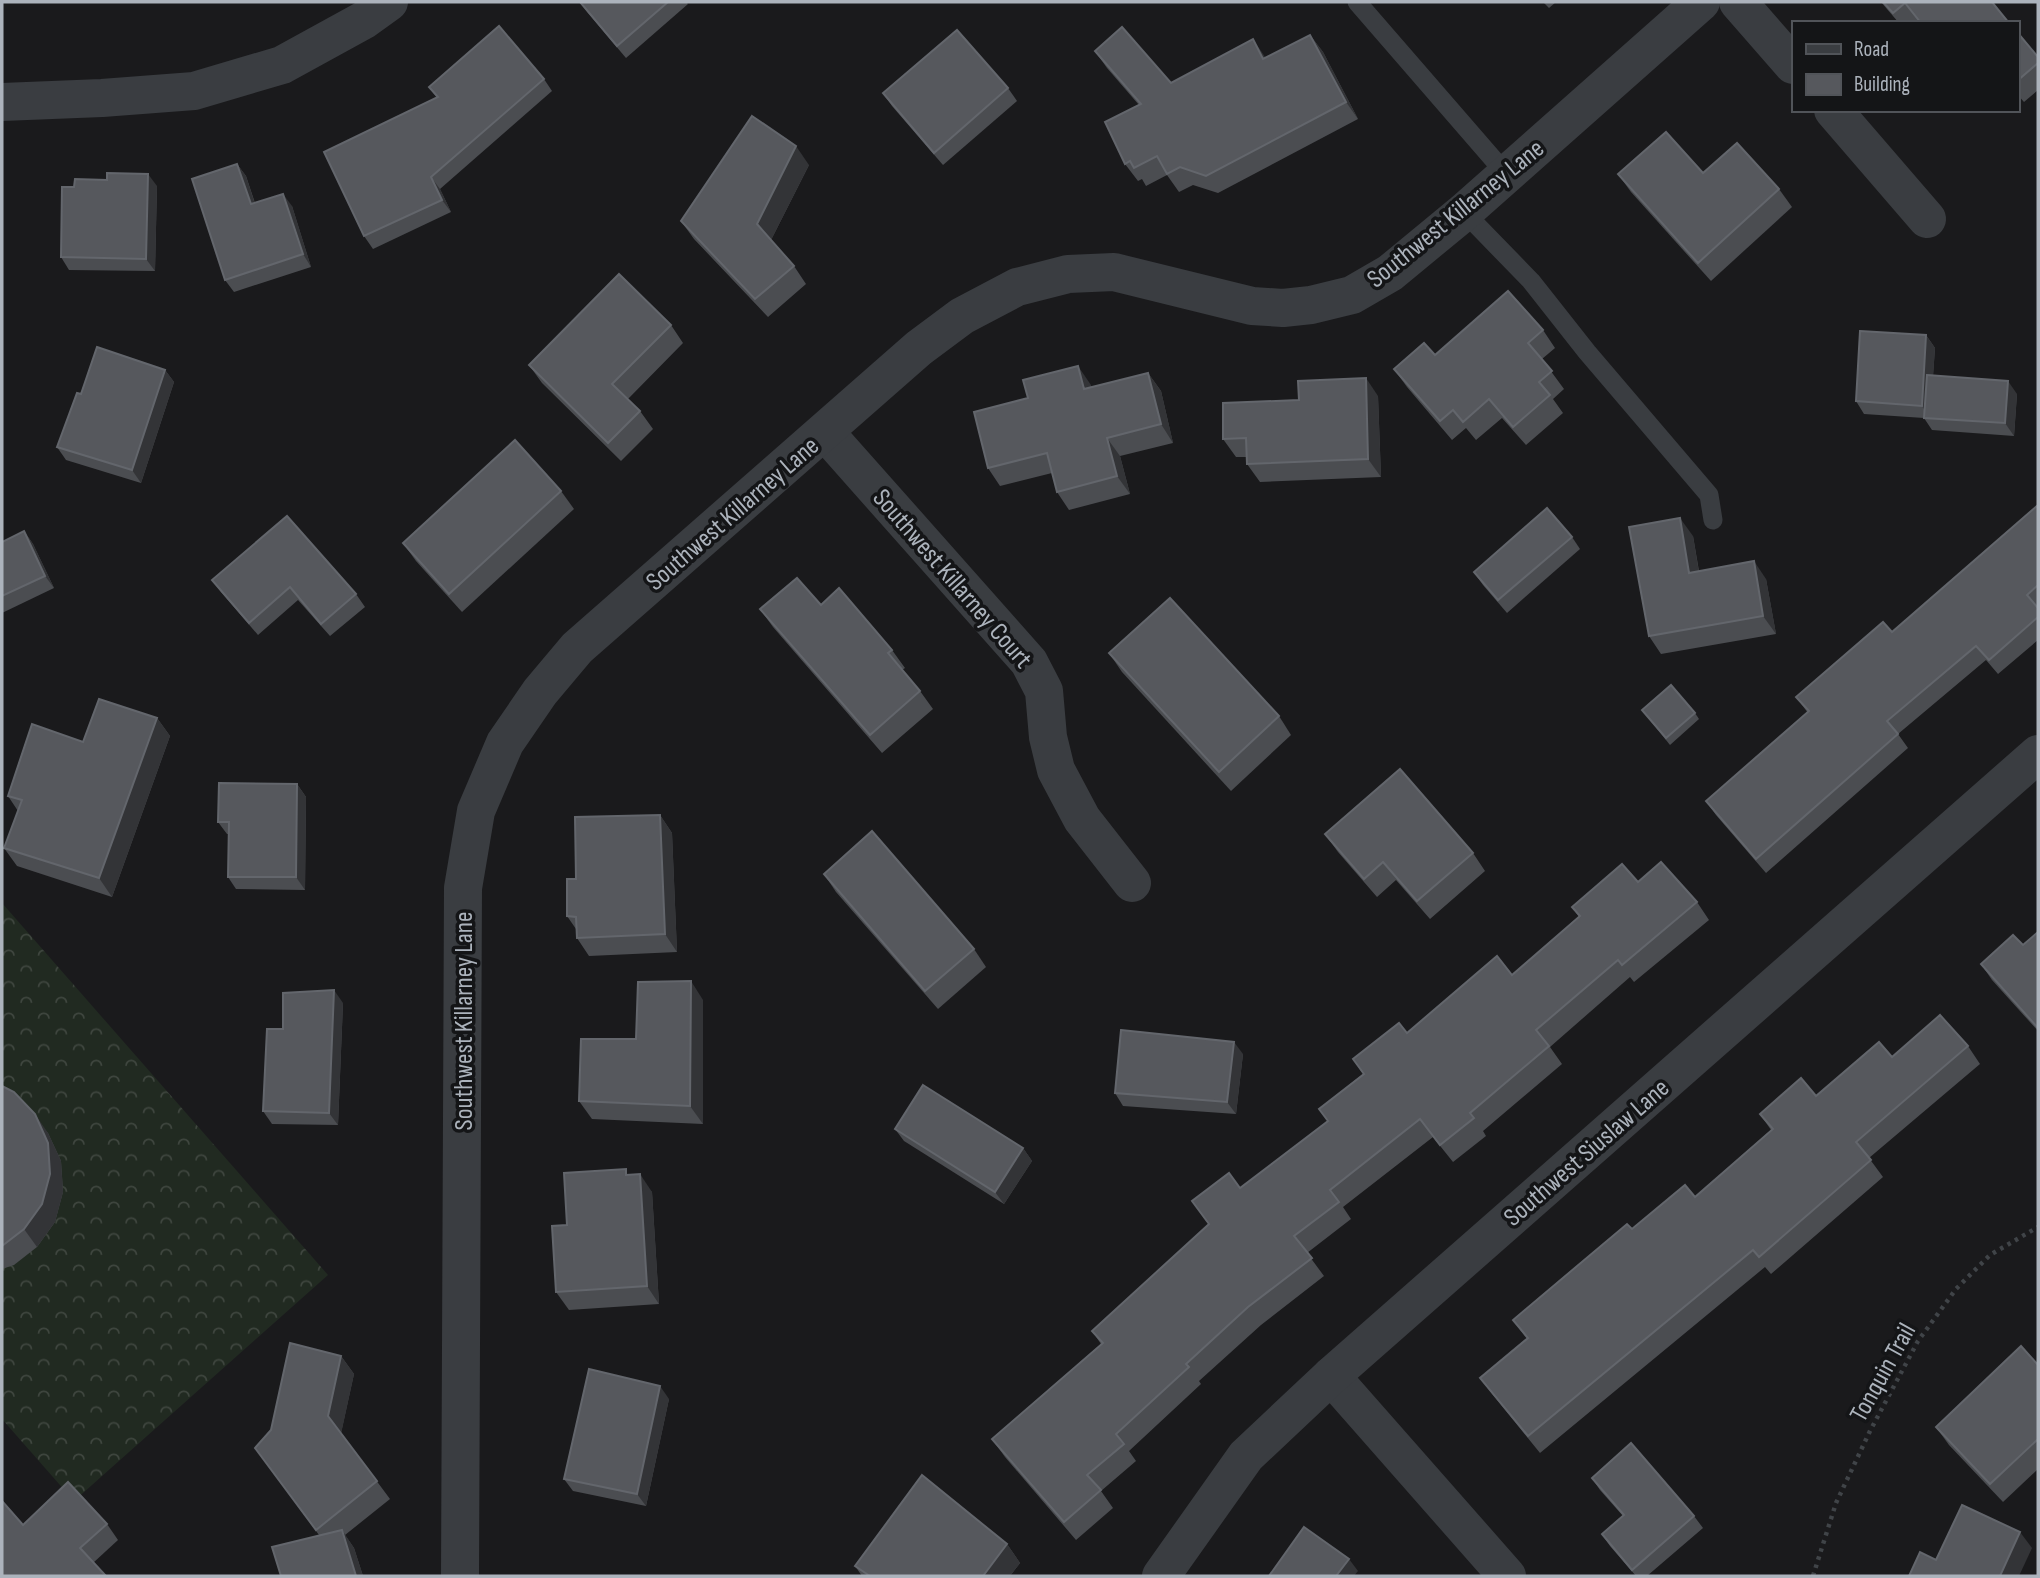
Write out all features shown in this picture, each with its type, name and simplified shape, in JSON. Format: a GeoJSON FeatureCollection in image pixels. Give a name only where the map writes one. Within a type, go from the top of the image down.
{"type":"FeatureCollection","features":[{"type":"Feature","properties":{"kind":"street"},"geometry":{"type":"LineString","coordinates":[[2,102],[102,99],[194,91],[282,65],[364,20],[389,2]]}},
{"type":"Feature","properties":{"kind":"street","name":"Southwest Killarney Lane"},"geometry":{"type":"LineString","coordinates":[[460,1576],[463,888],[476,811],[505,743],[540,692],[577,648],[919,348],[961,316],[1017,287],[1068,274],[1114,272],[1252,306],[1283,308],[1311,305],[1352,295],[1390,273],[1464,212],[1701,2]]}},
{"type":"Feature","properties":{"kind":"street"},"geometry":{"type":"LineString","coordinates":[[1738,2],[1792,64]]}},
{"type":"Feature","properties":{"kind":"street"},"geometry":{"type":"LineString","coordinates":[[1835,112],[1927,219]]}},
{"type":"Feature","properties":{"kind":"street","name":"Southwest Killarney Court"},"geometry":{"type":"LineString","coordinates":[[825,432],[1029,662],[1044,691],[1048,737],[1056,770],[1082,819],[1132,883]]}},
{"type":"Feature","properties":{"kind":"street","name":"Southwest Siuslaw Lane"},"geometry":{"type":"LineString","coordinates":[[1161,1576],[1246,1456],[1331,1376],[2038,754]]}},
{"type":"Feature","properties":{"kind":"street"},"geometry":{"type":"LineString","coordinates":[[1331,1376],[1507,1576]]}},
{"type":"Feature","properties":{"kind":"lane"},"geometry":{"type":"LineString","coordinates":[[1357,2],[1507,175]]}},
{"type":"Feature","properties":{"kind":"lane"},"geometry":{"type":"LineString","coordinates":[[1464,212],[1531,281],[1587,352],[1709,495],[1713,520]]}},
{"type":"Feature","properties":{"kind":"path","name":"Tonquin Trail"},"geometry":{"type":"LineString","coordinates":[[1813,1576],[1836,1503],[1870,1431],[1918,1341],[1956,1289],[1990,1255],[2038,1227]]}},
{"type":"Feature","properties":{"kind":"green space"},"geometry":{"type":"Polygon","coordinates":[[[2,903],[328,1275],[74,1501],[2,1419],[2,903]]]}},
{"type":"Feature","properties":{"kind":"building"},"geometry":{"type":"Polygon","coordinates":[[[580,2],[668,2],[617,46],[580,2]]]}},
{"type":"Feature","properties":{"kind":"building"},"geometry":{"type":"Polygon","coordinates":[[[1883,2],[1992,2],[2007,21],[1919,21],[1905,3],[1893,13],[1883,2]]]}},
{"type":"Feature","properties":{"kind":"building"},"geometry":{"type":"Polygon","coordinates":[[[499,26],[544,79],[431,177],[442,200],[364,236],[324,152],[438,97],[429,87],[499,26]]]}},
{"type":"Feature","properties":{"kind":"building"},"geometry":{"type":"Polygon","coordinates":[[[1122,27],[1171,83],[1253,39],[1263,59],[1310,35],[1346,102],[1206,176],[1180,167],[1167,174],[1157,156],[1134,168],[1130,161],[1125,164],[1105,122],[1141,104],[1095,51],[1122,27]]]}},
{"type":"Feature","properties":{"kind":"building"},"geometry":{"type":"Polygon","coordinates":[[[957,30],[1008,88],[934,153],[883,93],[957,30]]]}},
{"type":"Feature","properties":{"kind":"building"},"geometry":{"type":"Polygon","coordinates":[[[2019,34],[2038,57],[2038,63],[2019,79],[2019,34]]]}},
{"type":"Feature","properties":{"kind":"building"},"geometry":{"type":"Polygon","coordinates":[[[752,116],[796,146],[757,224],[794,266],[755,299],[681,221],[752,116]]]}},
{"type":"Feature","properties":{"kind":"building"},"geometry":{"type":"Polygon","coordinates":[[[1666,132],[1703,173],[1737,143],[1779,189],[1698,263],[1618,174],[1666,132]]]}},
{"type":"Feature","properties":{"kind":"building"},"geometry":{"type":"Polygon","coordinates":[[[237,164],[251,204],[283,194],[303,254],[225,280],[192,179],[237,164]]]}},
{"type":"Feature","properties":{"kind":"building"},"geometry":{"type":"Polygon","coordinates":[[[107,173],[148,174],[146,259],[61,257],[62,187],[74,187],[75,179],[107,180],[107,173]]]}},
{"type":"Feature","properties":{"kind":"building"},"geometry":{"type":"Polygon","coordinates":[[[619,274],[671,325],[612,384],[640,411],[608,443],[529,365],[619,274]]]}},
{"type":"Feature","properties":{"kind":"building"},"geometry":{"type":"Polygon","coordinates":[[[1508,291],[1543,330],[1528,343],[1552,371],[1539,382],[1550,395],[1513,427],[1489,399],[1463,422],[1453,410],[1440,421],[1394,369],[1424,343],[1435,355],[1508,291]]]}},
{"type":"Feature","properties":{"kind":"building"},"geometry":{"type":"Polygon","coordinates":[[[1860,331],[1926,335],[1922,406],[1856,401],[1860,331]]]}},
{"type":"Feature","properties":{"kind":"building"},"geometry":{"type":"Polygon","coordinates":[[[97,347],[165,370],[132,470],[57,447],[77,393],[81,394],[97,347]]]}},
{"type":"Feature","properties":{"kind":"building"},"geometry":{"type":"Polygon","coordinates":[[[1078,366],[1084,389],[1148,373],[1161,424],[1107,438],[1117,476],[1057,492],[1047,453],[988,468],[974,412],[1028,398],[1023,380],[1078,366]]]}},
{"type":"Feature","properties":{"kind":"building"},"geometry":{"type":"Polygon","coordinates":[[[1927,375],[2008,381],[2005,423],[1924,418],[1927,375]]]}},
{"type":"Feature","properties":{"kind":"building"},"geometry":{"type":"Polygon","coordinates":[[[1366,378],[1368,459],[1247,464],[1246,438],[1223,439],[1223,403],[1299,400],[1298,381],[1366,378]]]}},
{"type":"Feature","properties":{"kind":"building"},"geometry":{"type":"Polygon","coordinates":[[[515,440],[561,491],[449,594],[403,543],[515,440]]]}},
{"type":"Feature","properties":{"kind":"building"},"geometry":{"type":"Polygon","coordinates":[[[2038,505],[2038,585],[2027,595],[2038,608],[2038,617],[1989,660],[1976,646],[1887,721],[1898,734],[1756,859],[1706,801],[1809,711],[1796,697],[1883,622],[1892,632],[2038,505]]]}},
{"type":"Feature","properties":{"kind":"building"},"geometry":{"type":"Polygon","coordinates":[[[1547,508],[1572,537],[1498,600],[1474,572],[1547,508]]]}},
{"type":"Feature","properties":{"kind":"building"},"geometry":{"type":"Polygon","coordinates":[[[287,516],[356,594],[321,624],[290,587],[249,623],[212,580],[287,516]]]}},
{"type":"Feature","properties":{"kind":"building"},"geometry":{"type":"Polygon","coordinates":[[[1680,518],[1689,573],[1754,561],[1763,616],[1649,636],[1629,527],[1680,518]]]}},
{"type":"Feature","properties":{"kind":"building"},"geometry":{"type":"Polygon","coordinates":[[[24,531],[45,576],[2,596],[2,542],[24,531]]]}},
{"type":"Feature","properties":{"kind":"building"},"geometry":{"type":"Polygon","coordinates":[[[797,578],[821,605],[839,588],[892,650],[888,653],[920,691],[870,735],[760,609],[797,578]]]}},
{"type":"Feature","properties":{"kind":"building"},"geometry":{"type":"Polygon","coordinates":[[[1170,598],[1279,716],[1219,772],[1109,653],[1170,598]]]}},
{"type":"Feature","properties":{"kind":"building"},"geometry":{"type":"Polygon","coordinates":[[[1671,685],[1695,713],[1666,738],[1642,710],[1671,685]]]}},
{"type":"Feature","properties":{"kind":"building"},"geometry":{"type":"Polygon","coordinates":[[[99,699],[157,718],[99,878],[4,848],[22,800],[8,796],[32,724],[83,742],[99,699]]]}},
{"type":"Feature","properties":{"kind":"building"},"geometry":{"type":"Polygon","coordinates":[[[1400,769],[1473,853],[1417,901],[1383,862],[1364,879],[1325,834],[1400,769]]]}},
{"type":"Feature","properties":{"kind":"building"},"geometry":{"type":"Polygon","coordinates":[[[219,783],[297,784],[296,877],[228,877],[229,822],[218,822],[219,783]]]}},
{"type":"Feature","properties":{"kind":"building"},"geometry":{"type":"Polygon","coordinates":[[[660,815],[665,934],[577,938],[576,917],[567,916],[567,879],[576,879],[575,817],[660,815]]]}},
{"type":"Feature","properties":{"kind":"building"},"geometry":{"type":"Polygon","coordinates":[[[872,831],[974,949],[925,991],[824,874],[872,831]]]}},
{"type":"Feature","properties":{"kind":"building"},"geometry":{"type":"Polygon","coordinates":[[[1661,862],[1697,902],[1622,965],[1618,960],[1536,1030],[1549,1046],[1470,1113],[1474,1118],[1440,1145],[1420,1119],[1330,1190],[1339,1202],[1294,1236],[1312,1258],[1248,1307],[1186,1364],[1189,1367],[1116,1434],[1124,1444],[1087,1475],[1101,1490],[1064,1522],[992,1439],[1103,1343],[1092,1331],[1209,1224],[1192,1201],[1229,1173],[1240,1188],[1328,1121],[1319,1109],[1364,1074],[1353,1059],[1399,1023],[1407,1033],[1497,956],[1512,975],[1580,916],[1572,907],[1622,864],[1638,882],[1661,862]]]}},
{"type":"Feature","properties":{"kind":"building"},"geometry":{"type":"Polygon","coordinates":[[[2038,932],[2038,1028],[1981,964],[2013,935],[2023,945],[2038,932]]]}},
{"type":"Feature","properties":{"kind":"building"},"geometry":{"type":"Polygon","coordinates":[[[691,981],[690,1106],[579,1101],[581,1039],[636,1039],[638,982],[691,981]]]}},
{"type":"Feature","properties":{"kind":"building"},"geometry":{"type":"Polygon","coordinates":[[[334,990],[329,1113],[263,1111],[267,1029],[283,1029],[283,993],[334,990]]]}},
{"type":"Feature","properties":{"kind":"building"},"geometry":{"type":"Polygon","coordinates":[[[1940,1015],[1968,1046],[1856,1142],[1871,1160],[1759,1257],[1753,1250],[1528,1436],[1480,1378],[1528,1338],[1513,1320],[1627,1224],[1632,1229],[1685,1185],[1695,1197],[1773,1129],[1760,1114],[1801,1078],[1816,1096],[1879,1042],[1892,1057],[1940,1015]]]}},
{"type":"Feature","properties":{"kind":"building"},"geometry":{"type":"Polygon","coordinates":[[[1121,1030],[1234,1042],[1227,1102],[1115,1093],[1121,1030]]]}},
{"type":"Feature","properties":{"kind":"building"},"geometry":{"type":"Polygon","coordinates":[[[923,1085],[1023,1148],[995,1192],[895,1129],[923,1085]]]}},
{"type":"Feature","properties":{"kind":"building"},"geometry":{"type":"Polygon","coordinates":[[[2,1086],[14,1092],[35,1114],[48,1143],[50,1174],[42,1204],[24,1229],[2,1246],[2,1086]]]}},
{"type":"Feature","properties":{"kind":"building"},"geometry":{"type":"Polygon","coordinates":[[[626,1169],[626,1175],[640,1174],[647,1286],[556,1292],[552,1226],[567,1225],[564,1173],[626,1169]]]}},
{"type":"Feature","properties":{"kind":"building"},"geometry":{"type":"Polygon","coordinates":[[[290,1343],[341,1356],[328,1416],[377,1481],[316,1530],[255,1448],[271,1430],[290,1343]]]}},
{"type":"Feature","properties":{"kind":"building"},"geometry":{"type":"Polygon","coordinates":[[[2021,1346],[2038,1365],[2038,1439],[1990,1484],[1936,1427],[2021,1346]]]}},
{"type":"Feature","properties":{"kind":"building"},"geometry":{"type":"Polygon","coordinates":[[[589,1369],[660,1386],[637,1494],[564,1479],[589,1369]]]}},
{"type":"Feature","properties":{"kind":"building"},"geometry":{"type":"Polygon","coordinates":[[[1631,1443],[1694,1516],[1632,1570],[1602,1534],[1624,1515],[1592,1478],[1631,1443]]]}},
{"type":"Feature","properties":{"kind":"building"},"geometry":{"type":"Polygon","coordinates":[[[922,1475],[1007,1544],[983,1576],[870,1576],[855,1566],[922,1475]]]}},
{"type":"Feature","properties":{"kind":"building"},"geometry":{"type":"Polygon","coordinates":[[[68,1482],[107,1524],[80,1548],[106,1576],[2,1576],[2,1501],[23,1525],[68,1482]]]}},
{"type":"Feature","properties":{"kind":"building"},"geometry":{"type":"Polygon","coordinates":[[[1962,1505],[2020,1532],[2000,1576],[1909,1576],[1920,1552],[1936,1560],[1962,1505]]]}},
{"type":"Feature","properties":{"kind":"building"},"geometry":{"type":"Polygon","coordinates":[[[1304,1527],[1349,1559],[1336,1576],[1269,1576],[1304,1527]]]}},
{"type":"Feature","properties":{"kind":"building"},"geometry":{"type":"Polygon","coordinates":[[[342,1530],[356,1576],[281,1576],[272,1547],[342,1530]]]}}]}
